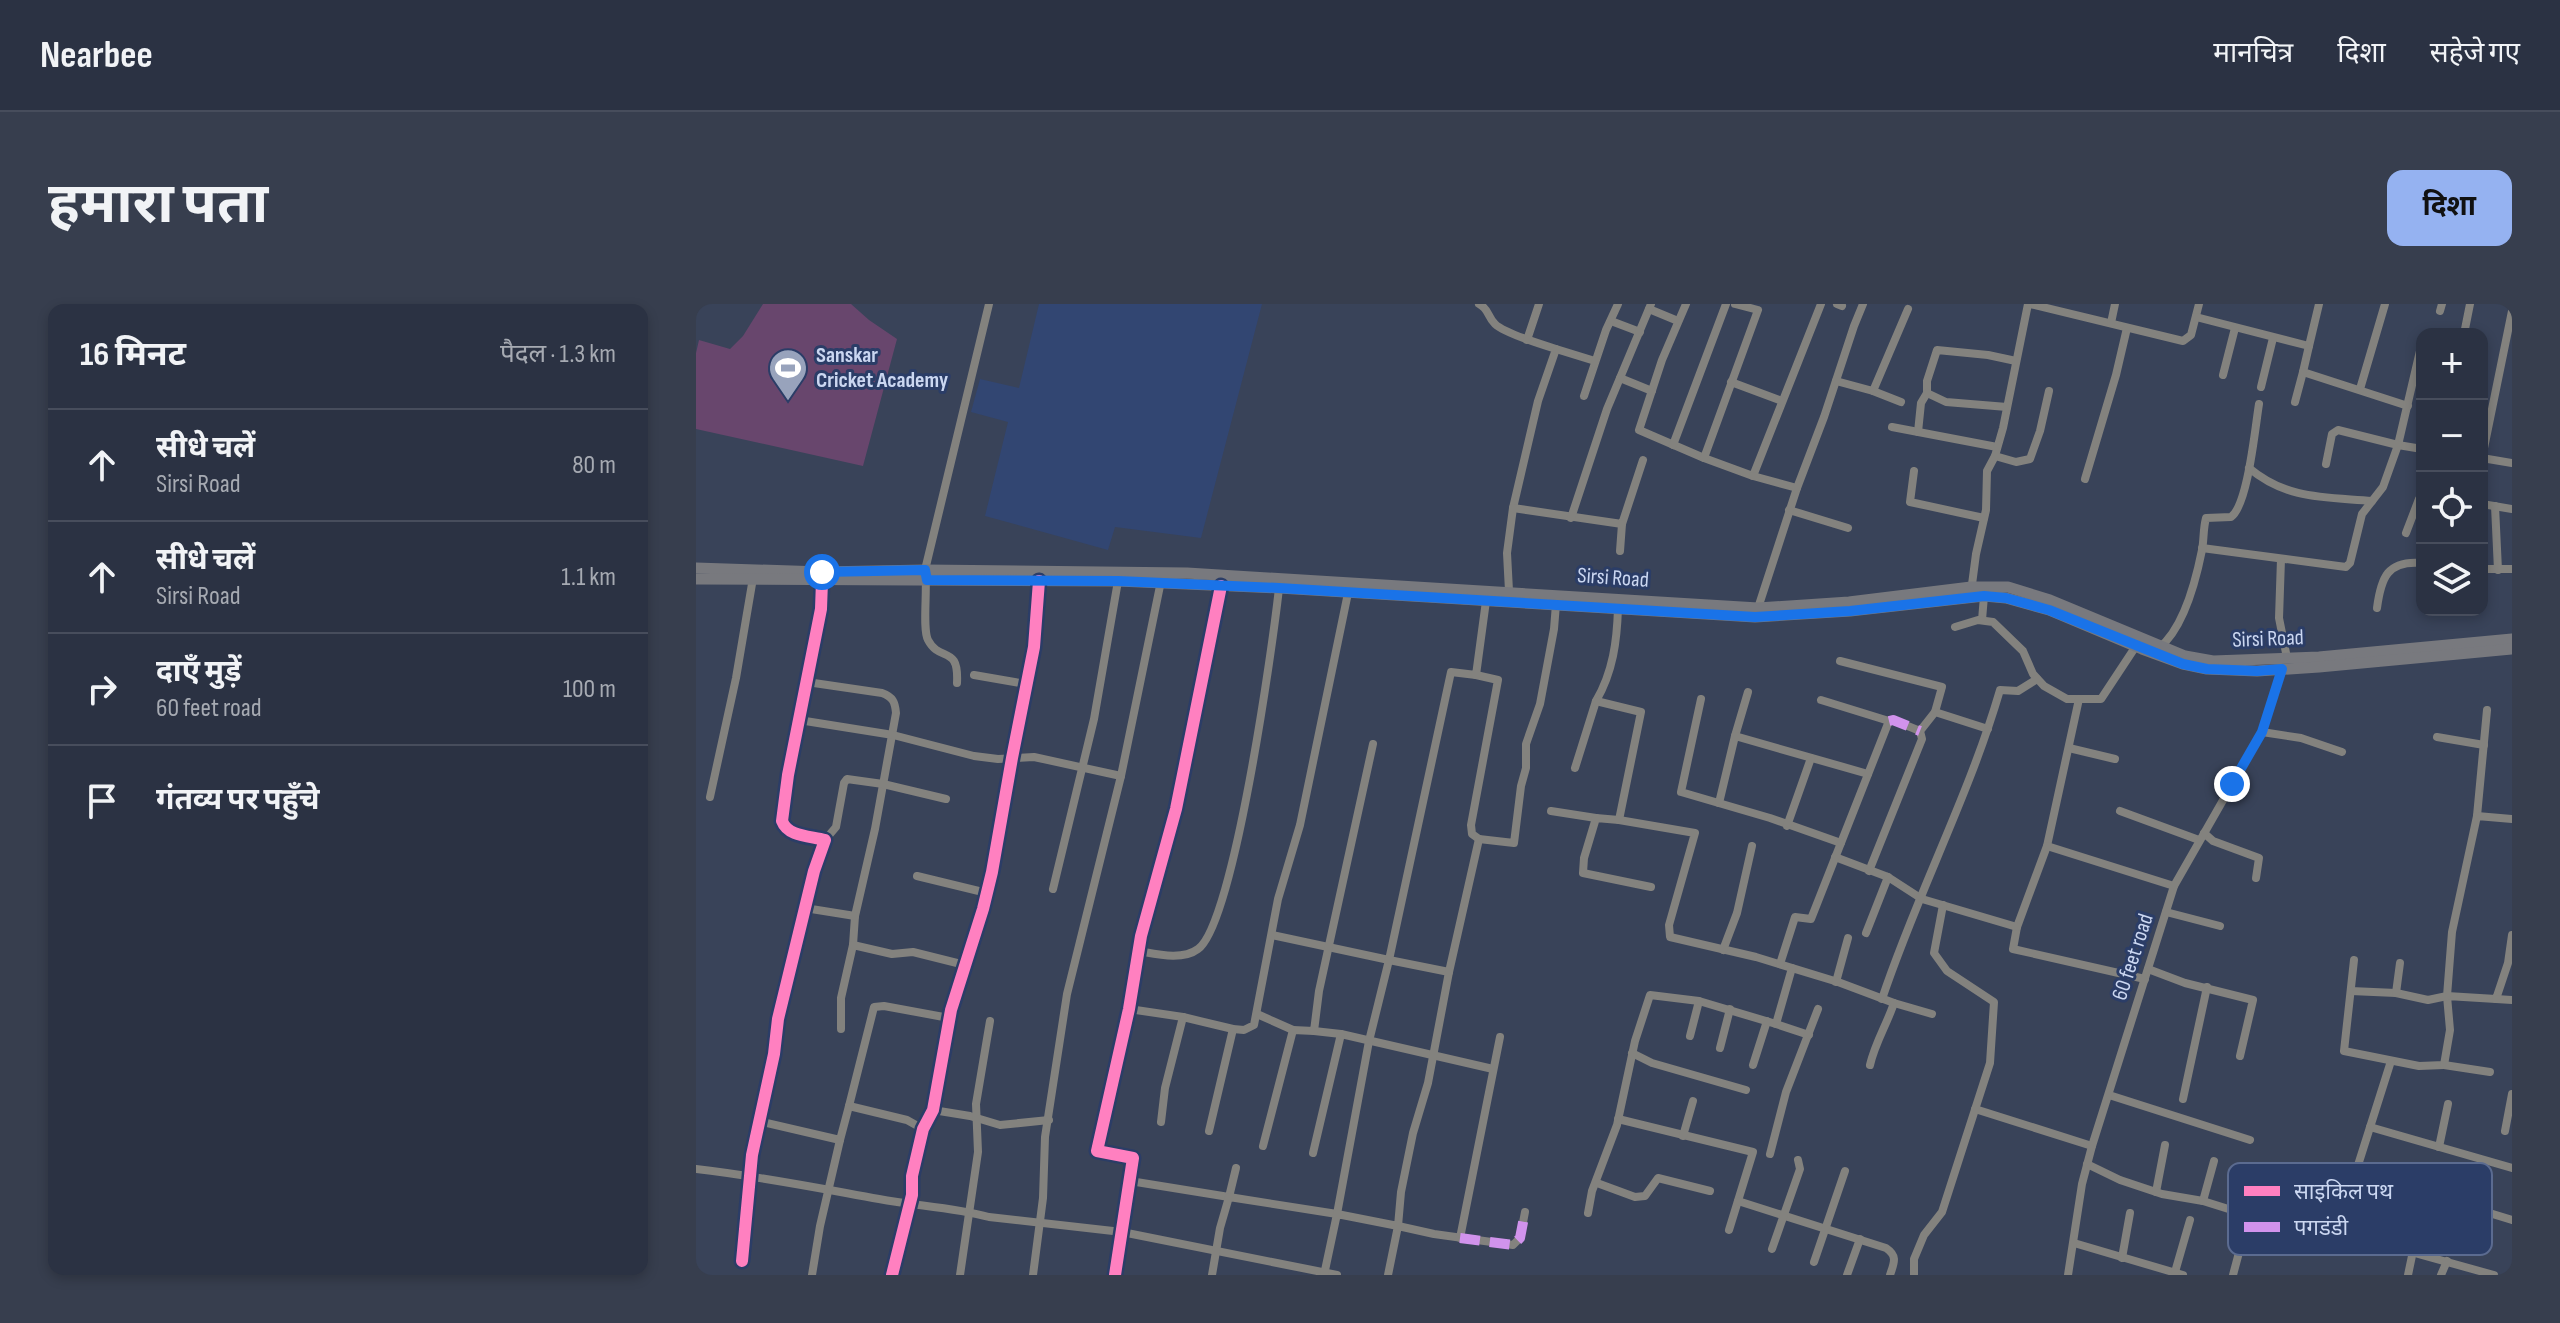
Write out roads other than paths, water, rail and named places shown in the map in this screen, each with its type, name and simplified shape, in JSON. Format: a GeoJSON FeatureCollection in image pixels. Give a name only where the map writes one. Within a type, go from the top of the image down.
{"type":"FeatureCollection","features":[{"type":"Feature","properties":{"kind":"main road","name":"Sirsi Road"},"geometry":{"type":"LineString","coordinates":[[696,568],[1161,578],[1509,591],[1758,608],[1975,593],[2049,610],[2136,646],[2157,649]]}},
{"type":"Feature","properties":{"kind":"main road","name":"Sirsi Road"},"geometry":{"type":"LineString","coordinates":[[696,579],[822,581],[926,575],[1039,581],[1161,578],[1221,586],[1687,614],[1784,616],[1850,611],[2008,587],[2050,600],[2183,664],[2207,669],[2257,671],[2319,657],[2512,639]]}},
{"type":"Feature","properties":{"kind":"main road","name":"Sirsi Road"},"geometry":{"type":"LineString","coordinates":[[2284,664],[2512,649]]}},
{"type":"Feature","properties":{"kind":"street"},"geometry":{"type":"LineString","coordinates":[[957,683],[955,660],[927,639],[926,575],[989,304]]}},
{"type":"Feature","properties":{"kind":"street"},"geometry":{"type":"LineString","coordinates":[[1527,340],[1539,304]]}},
{"type":"Feature","properties":{"kind":"street"},"geometry":{"type":"LineString","coordinates":[[1584,396],[1618,304]]}},
{"type":"Feature","properties":{"kind":"street"},"geometry":{"type":"LineString","coordinates":[[1686,304],[1639,430],[1753,476],[1797,488]]}},
{"type":"Feature","properties":{"kind":"street"},"geometry":{"type":"LineString","coordinates":[[1673,445],[1726,304]]}},
{"type":"Feature","properties":{"kind":"street"},"geometry":{"type":"LineString","coordinates":[[1704,458],[1758,310],[1735,304]]}},
{"type":"Feature","properties":{"kind":"street"},"geometry":{"type":"LineString","coordinates":[[1753,476],[1821,304]]}},
{"type":"Feature","properties":{"kind":"street"},"geometry":{"type":"LineString","coordinates":[[1758,608],[1789,510],[1863,304]]}},
{"type":"Feature","properties":{"kind":"street"},"geometry":{"type":"LineString","coordinates":[[1982,620],[1975,593],[1987,471],[1996,452],[2029,304],[2183,341],[2191,335],[2199,304]]}},
{"type":"Feature","properties":{"kind":"street"},"geometry":{"type":"LineString","coordinates":[[2111,323],[2115,304]]}},
{"type":"Feature","properties":{"kind":"street"},"geometry":{"type":"LineString","coordinates":[[2295,402],[2319,304]]}},
{"type":"Feature","properties":{"kind":"street"},"geometry":{"type":"LineString","coordinates":[[2360,389],[2385,304]]}},
{"type":"Feature","properties":{"kind":"street"},"geometry":{"type":"LineString","coordinates":[[2465,328],[2470,304]]}},
{"type":"Feature","properties":{"kind":"street"},"geometry":{"type":"LineString","coordinates":[[1484,305],[1495,324],[1527,340],[1595,361]]}},
{"type":"Feature","properties":{"kind":"street"},"geometry":{"type":"LineString","coordinates":[[1571,518],[1607,409],[1650,306],[1678,321]]}},
{"type":"Feature","properties":{"kind":"street"},"geometry":{"type":"LineString","coordinates":[[1873,391],[1908,309]]}},
{"type":"Feature","properties":{"kind":"street"},"geometry":{"type":"LineString","coordinates":[[2488,429],[2512,311]]}},
{"type":"Feature","properties":{"kind":"street"},"geometry":{"type":"LineString","coordinates":[[2196,317],[2309,346]]}},
{"type":"Feature","properties":{"kind":"street"},"geometry":{"type":"LineString","coordinates":[[1611,321],[1640,332]]}},
{"type":"Feature","properties":{"kind":"street"},"geometry":{"type":"LineString","coordinates":[[2085,479],[2127,328]]}},
{"type":"Feature","properties":{"kind":"street"},"geometry":{"type":"LineString","coordinates":[[2223,375],[2235,328]]}},
{"type":"Feature","properties":{"kind":"street"},"geometry":{"type":"LineString","coordinates":[[2261,387],[2273,338]]}},
{"type":"Feature","properties":{"kind":"street"},"geometry":{"type":"LineString","coordinates":[[1509,591],[1507,553],[1513,508],[1538,401],[1556,349]]}},
{"type":"Feature","properties":{"kind":"street"},"geometry":{"type":"LineString","coordinates":[[1918,432],[1921,403],[1927,393],[1927,381],[1937,350],[2016,361]]}},
{"type":"Feature","properties":{"kind":"street"},"geometry":{"type":"LineString","coordinates":[[2202,548],[2346,567],[2350,563],[2362,514],[2389,476],[2416,369]]}},
{"type":"Feature","properties":{"kind":"street"},"geometry":{"type":"LineString","coordinates":[[2303,372],[2408,406]]}},
{"type":"Feature","properties":{"kind":"street"},"geometry":{"type":"LineString","coordinates":[[1620,378],[1652,391]]}},
{"type":"Feature","properties":{"kind":"street"},"geometry":{"type":"LineString","coordinates":[[1836,381],[1901,402]]}},
{"type":"Feature","properties":{"kind":"street"},"geometry":{"type":"LineString","coordinates":[[1731,382],[1782,401]]}},
{"type":"Feature","properties":{"kind":"street"},"geometry":{"type":"LineString","coordinates":[[1892,427],[1996,452],[2016,462],[2030,459],[2049,391]]}},
{"type":"Feature","properties":{"kind":"street"},"geometry":{"type":"LineString","coordinates":[[1927,393],[1946,402],[2007,407]]}},
{"type":"Feature","properties":{"kind":"street"},"geometry":{"type":"LineString","coordinates":[[2157,649],[2174,632],[2182,617],[2202,548],[2206,518],[2236,514],[2246,486],[2259,404]]}},
{"type":"Feature","properties":{"kind":"street"},"geometry":{"type":"LineString","coordinates":[[2326,464],[2332,434],[2338,430],[2416,448]]}},
{"type":"Feature","properties":{"kind":"street"},"geometry":{"type":"LineString","coordinates":[[2488,459],[2512,463]]}},
{"type":"Feature","properties":{"kind":"street"},"geometry":{"type":"LineString","coordinates":[[1620,551],[1622,524],[1643,460]]}},
{"type":"Feature","properties":{"kind":"street"},"geometry":{"type":"LineString","coordinates":[[2249,468],[2275,487],[2291,492],[2372,501]]}},
{"type":"Feature","properties":{"kind":"street"},"geometry":{"type":"LineString","coordinates":[[1914,471],[1910,502],[1984,518]]}},
{"type":"Feature","properties":{"kind":"street"},"geometry":{"type":"LineString","coordinates":[[2488,505],[2512,509]]}},
{"type":"Feature","properties":{"kind":"street"},"geometry":{"type":"LineString","coordinates":[[2495,506],[2498,570]]}},
{"type":"Feature","properties":{"kind":"street"},"geometry":{"type":"LineString","coordinates":[[2406,533],[2416,507]]}},
{"type":"Feature","properties":{"kind":"street"},"geometry":{"type":"LineString","coordinates":[[1513,508],[1622,524]]}},
{"type":"Feature","properties":{"kind":"street"},"geometry":{"type":"LineString","coordinates":[[1789,510],[1848,528]]}},
{"type":"Feature","properties":{"kind":"street"},"geometry":{"type":"LineString","coordinates":[[2281,559],[2279,618],[2284,664]]}},
{"type":"Feature","properties":{"kind":"street"},"geometry":{"type":"LineString","coordinates":[[2377,608],[2380,586],[2388,572],[2407,562],[2416,563]]}},
{"type":"Feature","properties":{"kind":"street"},"geometry":{"type":"LineString","coordinates":[[2488,569],[2512,569]]}},
{"type":"Feature","properties":{"kind":"street"},"geometry":{"type":"LineString","coordinates":[[710,797],[736,678],[753,578]]}},
{"type":"Feature","properties":{"kind":"street"},"geometry":{"type":"LineString","coordinates":[[1033,1275],[1055,1059],[1067,994],[1121,776],[1161,578]]}},
{"type":"Feature","properties":{"kind":"street"},"geometry":{"type":"LineString","coordinates":[[822,581],[821,609],[782,821],[785,828],[793,833],[825,840]]}},
{"type":"Feature","properties":{"kind":"street"},"geometry":{"type":"LineString","coordinates":[[892,1275],[912,1195],[912,1176],[923,1129],[933,1110],[949,1018],[987,893],[1034,647],[1039,581]]}},
{"type":"Feature","properties":{"kind":"street"},"geometry":{"type":"LineString","coordinates":[[1053,889],[1083,767],[1118,581]]}},
{"type":"Feature","properties":{"kind":"street"},"geometry":{"type":"LineString","coordinates":[[1115,1275],[1133,1158],[1097,1151],[1129,1009],[1148,905],[1176,809],[1221,586]]}},
{"type":"Feature","properties":{"kind":"street"},"geometry":{"type":"LineString","coordinates":[[1138,951],[1166,955],[1197,951],[1208,939],[1216,921],[1237,848],[1279,588]]}},
{"type":"Feature","properties":{"kind":"street"},"geometry":{"type":"LineString","coordinates":[[1129,1009],[1233,1029],[1252,1028],[1278,899],[1304,810],[1348,593]]}},
{"type":"Feature","properties":{"kind":"street"},"geometry":{"type":"LineString","coordinates":[[1476,675],[1486,601]]}},
{"type":"Feature","properties":{"kind":"street"},"geometry":{"type":"LineString","coordinates":[[1325,1274],[1369,1041],[1451,672],[1498,680],[1471,825],[1472,834],[1479,839],[1514,843],[1526,768],[1526,744],[1540,704],[1556,604]]}},
{"type":"Feature","properties":{"kind":"street"},"geometry":{"type":"LineString","coordinates":[[1575,768],[1613,658],[1618,608]]}},
{"type":"Feature","properties":{"kind":"street"},"geometry":{"type":"LineString","coordinates":[[1955,627],[1982,620],[1993,622],[2023,651],[2037,679],[2067,699],[2101,699],[2136,646]]}},
{"type":"Feature","properties":{"kind":"street"},"geometry":{"type":"LineString","coordinates":[[1840,661],[1942,687],[1935,712],[1920,731]]}},
{"type":"Feature","properties":{"kind":"street","name":"60 feet road"},"geometry":{"type":"LineString","coordinates":[[2068,1275],[2087,1164],[2174,886],[2262,732],[2284,664]]}},
{"type":"Feature","properties":{"kind":"street"},"geometry":{"type":"LineString","coordinates":[[974,675],[1026,684]]}},
{"type":"Feature","properties":{"kind":"street"},"geometry":{"type":"LineString","coordinates":[[1882,999],[1905,933],[1922,899],[1988,729],[2000,690],[2018,691],[2037,679]]}},
{"type":"Feature","properties":{"kind":"street"},"geometry":{"type":"LineString","coordinates":[[807,682],[882,693],[890,696],[895,703],[896,713],[855,916],[853,945],[841,998],[841,1029]]}},
{"type":"Feature","properties":{"kind":"street"},"geometry":{"type":"LineString","coordinates":[[1719,803],[1748,692]]}},
{"type":"Feature","properties":{"kind":"street"},"geometry":{"type":"LineString","coordinates":[[1701,699],[1681,792],[1841,843]]}},
{"type":"Feature","properties":{"kind":"street"},"geometry":{"type":"LineString","coordinates":[[2079,699],[2047,846],[2017,927],[2013,949],[2145,979]]}},
{"type":"Feature","properties":{"kind":"street"},"geometry":{"type":"LineString","coordinates":[[1821,700],[1893,720],[1920,731]]}},
{"type":"Feature","properties":{"kind":"street"},"geometry":{"type":"LineString","coordinates":[[1596,701],[1641,712],[1619,820]]}},
{"type":"Feature","properties":{"kind":"street"},"geometry":{"type":"LineString","coordinates":[[2444,1065],[2450,1030],[2447,996],[2452,932],[2477,816],[2487,710]]}},
{"type":"Feature","properties":{"kind":"street"},"geometry":{"type":"LineString","coordinates":[[1935,712],[1988,729]]}},
{"type":"Feature","properties":{"kind":"street"},"geometry":{"type":"LineString","coordinates":[[799,720],[893,735],[974,756],[1034,757],[1121,776]]}},
{"type":"Feature","properties":{"kind":"street"},"geometry":{"type":"LineString","coordinates":[[1780,964],[1795,917],[1811,919],[1889,721]]}},
{"type":"Feature","properties":{"kind":"street"},"geometry":{"type":"LineString","coordinates":[[1869,871],[1922,739],[1920,731]]}},
{"type":"Feature","properties":{"kind":"street"},"geometry":{"type":"LineString","coordinates":[[2262,732],[2301,738],[2342,752]]}},
{"type":"Feature","properties":{"kind":"street"},"geometry":{"type":"LineString","coordinates":[[1735,736],[1868,774]]}},
{"type":"Feature","properties":{"kind":"street"},"geometry":{"type":"LineString","coordinates":[[2437,737],[2484,745]]}},
{"type":"Feature","properties":{"kind":"street"},"geometry":{"type":"LineString","coordinates":[[1314,1031],[1319,991],[1373,744]]}},
{"type":"Feature","properties":{"kind":"street"},"geometry":{"type":"LineString","coordinates":[[2069,748],[2115,759]]}},
{"type":"Feature","properties":{"kind":"street"},"geometry":{"type":"LineString","coordinates":[[1787,826],[1811,758]]}},
{"type":"Feature","properties":{"kind":"street"},"geometry":{"type":"LineString","coordinates":[[742,1261],[758,1121],[774,1054],[778,1019],[805,908],[825,840],[836,827],[845,781],[851,778],[946,799]]}},
{"type":"Feature","properties":{"kind":"street"},"geometry":{"type":"LineString","coordinates":[[1551,811],[1695,833],[1669,925],[1670,937],[1780,964],[1932,1014]]}},
{"type":"Feature","properties":{"kind":"street"},"geometry":{"type":"LineString","coordinates":[[2120,811],[2202,836],[2259,858],[2256,878]]}},
{"type":"Feature","properties":{"kind":"street"},"geometry":{"type":"LineString","coordinates":[[2477,816],[2512,819]]}},
{"type":"Feature","properties":{"kind":"street"},"geometry":{"type":"LineString","coordinates":[[1596,818],[1584,858],[1583,873],[1651,887]]}},
{"type":"Feature","properties":{"kind":"street"},"geometry":{"type":"LineString","coordinates":[[1388,1275],[1413,1133],[1428,1083],[1479,839]]}},
{"type":"Feature","properties":{"kind":"street"},"geometry":{"type":"LineString","coordinates":[[1723,950],[1737,913],[1752,846]]}},
{"type":"Feature","properties":{"kind":"street"},"geometry":{"type":"LineString","coordinates":[[2047,846],[2174,886]]}},
{"type":"Feature","properties":{"kind":"street"},"geometry":{"type":"LineString","coordinates":[[1835,857],[1888,877],[1922,899],[2017,927]]}},
{"type":"Feature","properties":{"kind":"street"},"geometry":{"type":"LineString","coordinates":[[917,876],[987,893]]}},
{"type":"Feature","properties":{"kind":"street"},"geometry":{"type":"LineString","coordinates":[[1866,933],[1888,877]]}},
{"type":"Feature","properties":{"kind":"street"},"geometry":{"type":"LineString","coordinates":[[1914,1275],[1914,1259],[1924,1235],[1942,1212],[1990,1063],[1994,1002],[1947,971],[1934,953],[1943,905]]}},
{"type":"Feature","properties":{"kind":"street"},"geometry":{"type":"LineString","coordinates":[[805,908],[855,916]]}},
{"type":"Feature","properties":{"kind":"street"},"geometry":{"type":"LineString","coordinates":[[2166,912],[2220,926]]}},
{"type":"Feature","properties":{"kind":"street"},"geometry":{"type":"LineString","coordinates":[[1272,935],[1449,972]]}},
{"type":"Feature","properties":{"kind":"street"},"geometry":{"type":"LineString","coordinates":[[2496,999],[2510,963],[2512,935]]}},
{"type":"Feature","properties":{"kind":"street"},"geometry":{"type":"LineString","coordinates":[[1836,982],[1848,938]]}},
{"type":"Feature","properties":{"kind":"street"},"geometry":{"type":"LineString","coordinates":[[853,945],[892,954],[913,952],[965,965]]}},
{"type":"Feature","properties":{"kind":"street"},"geometry":{"type":"LineString","coordinates":[[2354,960],[2344,1051],[2419,1066],[2444,1065],[2490,1072]]}},
{"type":"Feature","properties":{"kind":"street"},"geometry":{"type":"LineString","coordinates":[[2396,993],[2400,963]]}},
{"type":"Feature","properties":{"kind":"street"},"geometry":{"type":"LineString","coordinates":[[1753,1065],[1792,968]]}},
{"type":"Feature","properties":{"kind":"street"},"geometry":{"type":"LineString","coordinates":[[2148,969],[2185,983],[2253,1000],[2240,1056]]}},
{"type":"Feature","properties":{"kind":"street"},"geometry":{"type":"LineString","coordinates":[[2183,1099],[2207,987]]}},
{"type":"Feature","properties":{"kind":"street"},"geometry":{"type":"LineString","coordinates":[[2351,991],[2396,993],[2428,1000],[2447,996],[2512,1000]]}},
{"type":"Feature","properties":{"kind":"street"},"geometry":{"type":"LineString","coordinates":[[1588,1213],[1592,1191],[1618,1119],[1632,1053],[1650,995],[1699,1001],[1809,1035]]}},
{"type":"Feature","properties":{"kind":"street"},"geometry":{"type":"LineString","coordinates":[[1690,1036],[1699,1001]]}},
{"type":"Feature","properties":{"kind":"street"},"geometry":{"type":"LineString","coordinates":[[1870,1065],[1894,1003]]}},
{"type":"Feature","properties":{"kind":"street"},"geometry":{"type":"LineString","coordinates":[[812,1275],[828,1188],[874,1007],[884,1006],[949,1018]]}},
{"type":"Feature","properties":{"kind":"street"},"geometry":{"type":"LineString","coordinates":[[1720,1048],[1730,1009]]}},
{"type":"Feature","properties":{"kind":"street"},"geometry":{"type":"LineString","coordinates":[[1770,1154],[1786,1092],[1818,1009]]}},
{"type":"Feature","properties":{"kind":"street"},"geometry":{"type":"LineString","coordinates":[[1257,1014],[1293,1030],[1341,1034],[1493,1069]]}},
{"type":"Feature","properties":{"kind":"street"},"geometry":{"type":"LineString","coordinates":[[1161,1122],[1165,1088],[1183,1017]]}},
{"type":"Feature","properties":{"kind":"street"},"geometry":{"type":"LineString","coordinates":[[960,1275],[978,1152],[976,1104],[990,1021]]}},
{"type":"Feature","properties":{"kind":"street"},"geometry":{"type":"LineString","coordinates":[[1209,1131],[1233,1029]]}},
{"type":"Feature","properties":{"kind":"street"},"geometry":{"type":"LineString","coordinates":[[1263,1146],[1293,1030]]}},
{"type":"Feature","properties":{"kind":"street"},"geometry":{"type":"LineString","coordinates":[[1313,1153],[1341,1034]]}},
{"type":"Feature","properties":{"kind":"street"},"geometry":{"type":"LineString","coordinates":[[1460,1238],[1500,1037]]}},
{"type":"Feature","properties":{"kind":"street"},"geometry":{"type":"LineString","coordinates":[[1632,1053],[1652,1063],[1746,1090]]}},
{"type":"Feature","properties":{"kind":"street"},"geometry":{"type":"LineString","coordinates":[[2358,1163],[2391,1061]]}},
{"type":"Feature","properties":{"kind":"street"},"geometry":{"type":"LineString","coordinates":[[2505,1131],[2512,1094]]}},
{"type":"Feature","properties":{"kind":"street"},"geometry":{"type":"LineString","coordinates":[[2109,1095],[2250,1140]]}},
{"type":"Feature","properties":{"kind":"street"},"geometry":{"type":"LineString","coordinates":[[1683,1136],[1693,1101]]}},
{"type":"Feature","properties":{"kind":"street"},"geometry":{"type":"LineString","coordinates":[[2439,1147],[2448,1104]]}},
{"type":"Feature","properties":{"kind":"street"},"geometry":{"type":"LineString","coordinates":[[849,1106],[907,1120],[923,1129]]}},
{"type":"Feature","properties":{"kind":"street"},"geometry":{"type":"LineString","coordinates":[[1975,1109],[2092,1146]]}},
{"type":"Feature","properties":{"kind":"street"},"geometry":{"type":"LineString","coordinates":[[933,1110],[1000,1125],[1049,1120]]}},
{"type":"Feature","properties":{"kind":"street"},"geometry":{"type":"LineString","coordinates":[[1618,1119],[1753,1152],[1729,1230]]}},
{"type":"Feature","properties":{"kind":"street"},"geometry":{"type":"LineString","coordinates":[[758,1121],[840,1140]]}},
{"type":"Feature","properties":{"kind":"street"},"geometry":{"type":"LineString","coordinates":[[2370,1127],[2512,1168]]}},
{"type":"Feature","properties":{"kind":"street"},"geometry":{"type":"LineString","coordinates":[[2156,1192],[2165,1145]]}},
{"type":"Feature","properties":{"kind":"street"},"geometry":{"type":"LineString","coordinates":[[1772,1249],[1800,1169],[1798,1160]]}},
{"type":"Feature","properties":{"kind":"street"},"geometry":{"type":"LineString","coordinates":[[2203,1201],[2214,1161]]}},
{"type":"Feature","properties":{"kind":"street"},"geometry":{"type":"LineString","coordinates":[[2087,1164],[2120,1180],[2156,1192],[2228,1209]]}},
{"type":"Feature","properties":{"kind":"street"},"geometry":{"type":"LineString","coordinates":[[1212,1275],[1236,1168]]}},
{"type":"Feature","properties":{"kind":"street"},"geometry":{"type":"LineString","coordinates":[[696,1169],[828,1188],[989,1217],[1122,1232],[1337,1275]]}},
{"type":"Feature","properties":{"kind":"street"},"geometry":{"type":"LineString","coordinates":[[1814,1262],[1845,1171]]}},
{"type":"Feature","properties":{"kind":"street"},"geometry":{"type":"LineString","coordinates":[[1597,1183],[1635,1197],[1645,1196],[1658,1178],[1710,1191]]}},
{"type":"Feature","properties":{"kind":"street"},"geometry":{"type":"LineString","coordinates":[[1130,1181],[1513,1245],[1520,1238],[1525,1212]]}},
{"type":"Feature","properties":{"kind":"street"},"geometry":{"type":"LineString","coordinates":[[1738,1201],[1886,1248],[1893,1252],[1895,1259],[1890,1275]]}},
{"type":"Feature","properties":{"kind":"street"},"geometry":{"type":"LineString","coordinates":[[2122,1258],[2130,1213]]}},
{"type":"Feature","properties":{"kind":"street"},"geometry":{"type":"LineString","coordinates":[[2492,1214],[2512,1220]]}},
{"type":"Feature","properties":{"kind":"street"},"geometry":{"type":"LineString","coordinates":[[2074,1243],[2179,1274],[2190,1220]]}},
{"type":"Feature","properties":{"kind":"street"},"geometry":{"type":"LineString","coordinates":[[1847,1275],[1860,1239]]}},
{"type":"Feature","properties":{"kind":"street"},"geometry":{"type":"LineString","coordinates":[[2233,1275],[2238,1255]]}},
{"type":"Feature","properties":{"kind":"street"},"geometry":{"type":"LineString","coordinates":[[2408,1275],[2412,1255]]}},
{"type":"Feature","properties":{"kind":"street"},"geometry":{"type":"LineString","coordinates":[[2427,1255],[2494,1275]]}},
{"type":"Feature","properties":{"kind":"street"},"geometry":{"type":"LineString","coordinates":[[2441,1275],[2447,1261]]}},
{"type":"Feature","properties":{"kind":"place","name":"Sanskar Cricket Academy"},"geometry":{"type":"Point","coordinates":[788,402]}}]}
